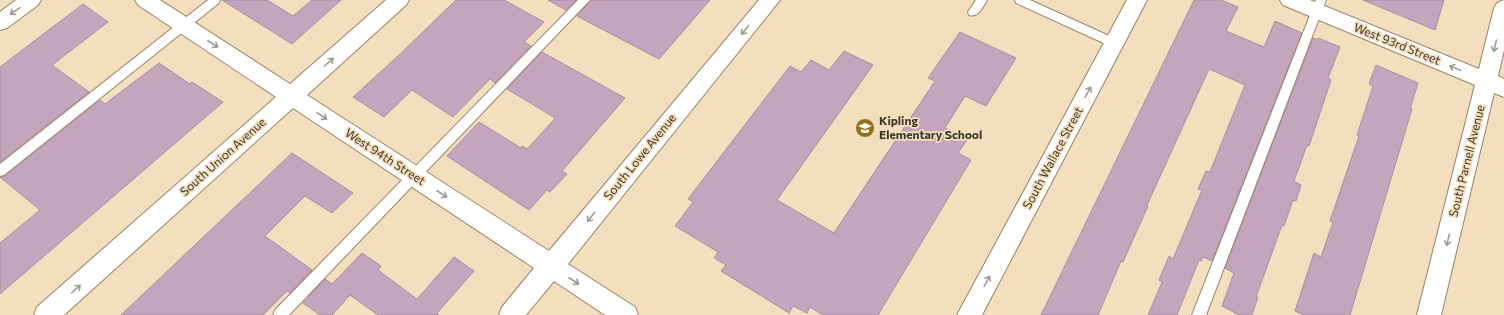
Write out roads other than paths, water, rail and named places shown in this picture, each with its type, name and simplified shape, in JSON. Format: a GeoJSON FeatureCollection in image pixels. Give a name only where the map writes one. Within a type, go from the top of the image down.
{"type":"FeatureCollection","features":[{"type":"Feature","properties":{"kind":"street"},"geometry":{"type":"LineString","coordinates":[[0,22],[31,0]]}},
{"type":"Feature","properties":{"kind":"street","name":"West 94th Street"},"geometry":{"type":"LineString","coordinates":[[145,0],[626,315]]}},
{"type":"Feature","properties":{"kind":"street","name":"South Union Avenue"},"geometry":{"type":"LineString","coordinates":[[46,315],[399,0]]}},
{"type":"Feature","properties":{"kind":"street","name":"South Lowe Avenue"},"geometry":{"type":"LineString","coordinates":[[511,315],[770,0]]}},
{"type":"Feature","properties":{"kind":"street","name":"South Wallace Street"},"geometry":{"type":"LineString","coordinates":[[969,315],[1136,0]]}},
{"type":"Feature","properties":{"kind":"street","name":"West 93rd Street"},"geometry":{"type":"LineString","coordinates":[[1290,0],[1319,6],[1495,85]]}},
{"type":"Feature","properties":{"kind":"street","name":"South Parnell Avenue"},"geometry":{"type":"LineString","coordinates":[[1429,315],[1495,85],[1504,8]]}},
{"type":"Feature","properties":{"kind":"lane"},"geometry":{"type":"LineString","coordinates":[[0,171],[215,0]]}},
{"type":"Feature","properties":{"kind":"lane"},"geometry":{"type":"LineString","coordinates":[[280,315],[585,0]]}},
{"type":"Feature","properties":{"kind":"lane"},"geometry":{"type":"LineString","coordinates":[[973,12],[982,0]]}},
{"type":"Feature","properties":{"kind":"lane"},"geometry":{"type":"LineString","coordinates":[[1020,0],[1114,42]]}},
{"type":"Feature","properties":{"kind":"lane"},"geometry":{"type":"LineString","coordinates":[[1199,315],[1319,6]]}},
{"type":"Feature","properties":{"kind":"place","name":"Kipling Elementary School"},"geometry":{"type":"Point","coordinates":[865,128]}}]}
